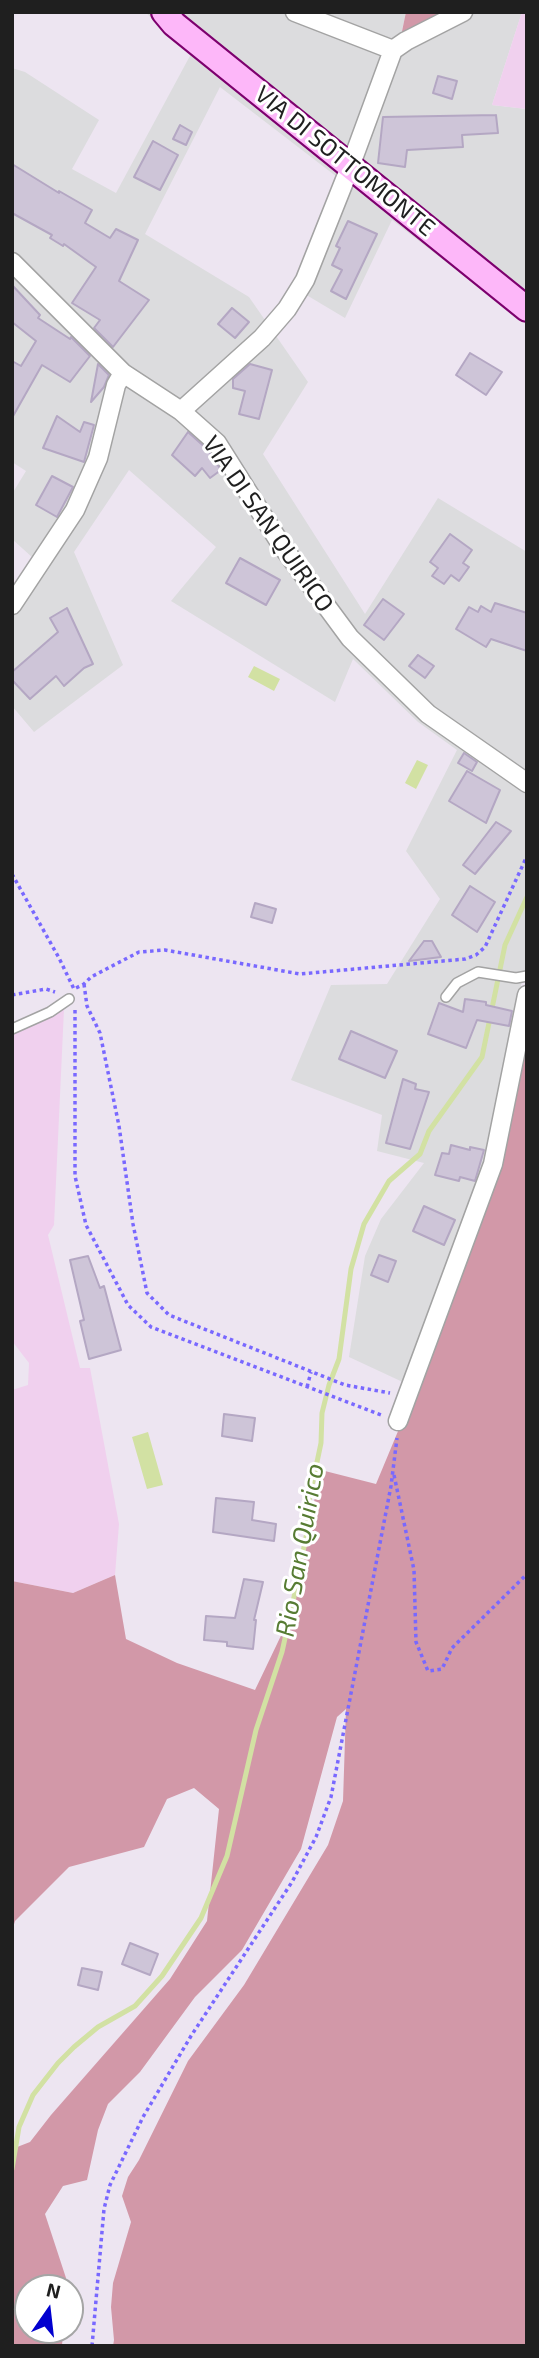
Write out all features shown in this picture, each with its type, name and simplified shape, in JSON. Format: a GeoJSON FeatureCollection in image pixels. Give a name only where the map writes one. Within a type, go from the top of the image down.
{"type":"FeatureCollection","features":[{"type":"Feature","properties":{"kind":"main road","name":"VIA DI SOTTOMONTE"},"geometry":{"type":"LineString","coordinates":[[164,12],[174,24],[527,309]]}},
{"type":"Feature","properties":{"kind":"street"},"geometry":{"type":"LineString","coordinates":[[295,12],[393,50]]}},
{"type":"Feature","properties":{"kind":"street"},"geometry":{"type":"LineString","coordinates":[[181,411],[262,338],[287,309],[305,280],[351,167],[393,50],[405,41],[463,12]]}},
{"type":"Feature","properties":{"kind":"street","name":"VIA DI SAN QUIRICO"},"geometry":{"type":"LineString","coordinates":[[12,262],[123,373],[181,411],[217,443],[282,546],[350,638],[428,714],[527,783]]}},
{"type":"Feature","properties":{"kind":"street"},"geometry":{"type":"LineString","coordinates":[[12,605],[75,510],[99,458],[116,385],[123,373]]}},
{"type":"Feature","properties":{"kind":"street"},"geometry":{"type":"LineString","coordinates":[[398,1421],[493,1164],[527,995]]}},
{"type":"Feature","properties":{"kind":"lane"},"geometry":{"type":"LineString","coordinates":[[446,997],[457,983],[478,972],[516,978],[527,976]]}},
{"type":"Feature","properties":{"kind":"lane"},"geometry":{"type":"LineString","coordinates":[[12,1029],[50,1012],[69,999]]}},
{"type":"Feature","properties":{"kind":"path"},"geometry":{"type":"LineString","coordinates":[[12,874],[74,989],[139,952],[165,950],[300,974],[466,959],[485,947],[527,856]]}},
{"type":"Feature","properties":{"kind":"path"},"geometry":{"type":"LineString","coordinates":[[85,984],[87,1006],[100,1033],[120,1126],[147,1293],[169,1315],[345,1385],[408,1394]]}},
{"type":"Feature","properties":{"kind":"path"},"geometry":{"type":"LineString","coordinates":[[12,995],[46,989],[69,999]]}},
{"type":"Feature","properties":{"kind":"path"},"geometry":{"type":"LineString","coordinates":[[75,1009],[75,1176],[86,1225],[128,1304],[151,1327],[398,1421],[393,1469],[331,1797],[316,1837],[292,1882],[177,2059],[143,2117],[110,2185],[103,2208],[93,2346]]}},
{"type":"Feature","properties":{"kind":"path"},"geometry":{"type":"LineString","coordinates":[[307,1387],[313,1372]]}},
{"type":"Feature","properties":{"kind":"path"},"geometry":{"type":"LineString","coordinates":[[393,1469],[414,1570],[416,1642],[428,1671],[442,1669],[452,1648],[527,1574]]}},
{"type":"Feature","properties":{"kind":"shaded area"},"geometry":{"type":"Polygon","coordinates":[[[145,12],[406,12],[401,35],[449,12],[522,12],[492,105],[527,109],[527,325],[392,220],[345,318],[293,287],[337,191],[337,177],[220,87],[145,234],[249,297],[308,382],[263,454],[365,614],[438,498],[527,552],[527,979],[522,980],[491,1164],[407,1384],[349,1357],[365,1256],[381,1219],[424,1163],[377,1151],[382,1115],[291,1080],[331,985],[387,984],[440,899],[406,851],[457,750],[418,722],[353,659],[335,702],[171,601],[216,547],[129,470],[74,552],[123,665],[34,732],[12,706],[12,590],[33,558],[12,539],[12,494],[26,471],[12,462],[12,68],[25,72],[99,120],[72,169],[116,193],[191,54],[145,12]]]}},
{"type":"Feature","properties":{"kind":"shaded area"},"geometry":{"type":"Polygon","coordinates":[[[406,12],[449,12],[401,36],[406,12]]]}},
{"type":"Feature","properties":{"kind":"shaded area"},"geometry":{"type":"Polygon","coordinates":[[[522,12],[527,12],[527,109],[492,105],[522,12]]]}},
{"type":"Feature","properties":{"kind":"shaded area"},"geometry":{"type":"Polygon","coordinates":[[[254,666],[280,679],[274,691],[248,677],[254,666]]]}},
{"type":"Feature","properties":{"kind":"shaded area"},"geometry":{"type":"Polygon","coordinates":[[[417,760],[428,765],[416,789],[405,783],[417,760]]]}},
{"type":"Feature","properties":{"kind":"shaded area"},"geometry":{"type":"Polygon","coordinates":[[[64,1009],[54,1225],[48,1235],[80,1368],[90,1368],[119,1524],[115,1575],[73,1593],[12,1581],[12,1390],[28,1385],[29,1363],[12,1341],[12,1025],[64,1009]]]}},
{"type":"Feature","properties":{"kind":"shaded area"},"geometry":{"type":"Polygon","coordinates":[[[527,1022],[527,2346],[113,2346],[113,2283],[131,2222],[122,2196],[128,2177],[188,2061],[244,1985],[328,1845],[343,1801],[346,1709],[337,1717],[301,1849],[242,1950],[195,1997],[140,2072],[108,2104],[98,2130],[87,2180],[63,2186],[45,2214],[65,2274],[14,2274],[14,2344],[62,2346],[12,2346],[12,2149],[30,2142],[170,1979],[207,1921],[219,1809],[194,1788],[167,1799],[144,1847],[69,1867],[15,1921],[12,1931],[12,1581],[73,1593],[115,1575],[126,1639],[177,1663],[255,1690],[288,1621],[321,1470],[376,1484],[416,1388],[527,1022]]]}},
{"type":"Feature","properties":{"kind":"shaded area"},"geometry":{"type":"Polygon","coordinates":[[[148,1432],[163,1485],[147,1489],[132,1437],[148,1432]]]}},
{"type":"Feature","properties":{"kind":"building"},"geometry":{"type":"Polygon","coordinates":[[[438,76],[457,81],[452,99],[433,93],[438,76]]]}},
{"type":"Feature","properties":{"kind":"building"},"geometry":{"type":"Polygon","coordinates":[[[496,115],[498,133],[462,135],[463,147],[407,150],[405,167],[378,163],[383,117],[496,115]]]}},
{"type":"Feature","properties":{"kind":"building"},"geometry":{"type":"Polygon","coordinates":[[[180,125],[192,132],[186,145],[173,139],[180,125]]]}},
{"type":"Feature","properties":{"kind":"building"},"geometry":{"type":"Polygon","coordinates":[[[153,141],[178,155],[160,190],[134,177],[153,141]]]}},
{"type":"Feature","properties":{"kind":"building"},"geometry":{"type":"Polygon","coordinates":[[[12,164],[92,210],[85,223],[110,238],[116,229],[138,240],[119,281],[149,300],[113,347],[94,328],[100,320],[72,303],[96,267],[64,244],[63,246],[50,238],[52,235],[12,213],[12,164]]]}},
{"type":"Feature","properties":{"kind":"building"},"geometry":{"type":"Polygon","coordinates":[[[348,221],[377,234],[346,299],[331,291],[342,270],[332,265],[340,248],[336,246],[348,221]]]}},
{"type":"Feature","properties":{"kind":"building"},"geometry":{"type":"Polygon","coordinates":[[[12,285],[40,315],[38,318],[70,339],[71,337],[90,356],[70,382],[42,365],[12,418],[12,361],[21,366],[36,341],[12,322],[12,285]]]}},
{"type":"Feature","properties":{"kind":"building"},"geometry":{"type":"Polygon","coordinates":[[[232,308],[249,322],[235,338],[218,324],[232,308]]]}},
{"type":"Feature","properties":{"kind":"building"},"geometry":{"type":"Polygon","coordinates":[[[470,353],[502,372],[486,395],[456,375],[470,353]]]}},
{"type":"Feature","properties":{"kind":"building"},"geometry":{"type":"Polygon","coordinates":[[[98,364],[109,375],[104,387],[91,402],[98,364]]]}},
{"type":"Feature","properties":{"kind":"building"},"geometry":{"type":"Polygon","coordinates":[[[250,364],[272,370],[259,419],[239,414],[245,391],[233,388],[233,379],[250,364]]]}},
{"type":"Feature","properties":{"kind":"building"},"geometry":{"type":"Polygon","coordinates":[[[57,416],[80,432],[84,422],[94,425],[84,462],[43,448],[57,416]]]}},
{"type":"Feature","properties":{"kind":"building"},"geometry":{"type":"Polygon","coordinates":[[[188,432],[208,450],[221,470],[210,478],[202,468],[195,476],[172,455],[188,432]]]}},
{"type":"Feature","properties":{"kind":"building"},"geometry":{"type":"Polygon","coordinates":[[[52,476],[73,487],[57,517],[36,505],[52,476]]]}},
{"type":"Feature","properties":{"kind":"building"},"geometry":{"type":"Polygon","coordinates":[[[450,534],[472,550],[463,563],[469,567],[459,581],[451,575],[444,584],[432,576],[438,568],[430,562],[450,534]]]}},
{"type":"Feature","properties":{"kind":"building"},"geometry":{"type":"Polygon","coordinates":[[[240,558],[280,580],[266,605],[226,583],[240,558]]]}},
{"type":"Feature","properties":{"kind":"building"},"geometry":{"type":"Polygon","coordinates":[[[383,599],[404,614],[384,640],[364,625],[383,599]]]}},
{"type":"Feature","properties":{"kind":"building"},"geometry":{"type":"Polygon","coordinates":[[[495,603],[527,613],[527,651],[491,639],[486,647],[456,629],[469,607],[478,612],[481,606],[491,612],[495,603]]]}},
{"type":"Feature","properties":{"kind":"building"},"geometry":{"type":"Polygon","coordinates":[[[67,608],[93,664],[84,668],[64,686],[56,676],[30,699],[12,680],[12,672],[58,632],[50,618],[67,608]]]}},
{"type":"Feature","properties":{"kind":"building"},"geometry":{"type":"Polygon","coordinates":[[[418,655],[434,666],[425,678],[409,666],[418,655]]]}},
{"type":"Feature","properties":{"kind":"building"},"geometry":{"type":"Polygon","coordinates":[[[464,753],[477,762],[472,771],[458,763],[464,753]]]}},
{"type":"Feature","properties":{"kind":"building"},"geometry":{"type":"Polygon","coordinates":[[[467,771],[500,790],[486,823],[449,801],[467,771]]]}},
{"type":"Feature","properties":{"kind":"building"},"geometry":{"type":"Polygon","coordinates":[[[496,822],[511,831],[475,874],[463,865],[496,822]]]}},
{"type":"Feature","properties":{"kind":"building"},"geometry":{"type":"Polygon","coordinates":[[[470,886],[495,902],[477,932],[452,915],[470,886]]]}},
{"type":"Feature","properties":{"kind":"building"},"geometry":{"type":"Polygon","coordinates":[[[255,903],[276,909],[272,923],[251,917],[255,903]]]}},
{"type":"Feature","properties":{"kind":"building"},"geometry":{"type":"Polygon","coordinates":[[[424,941],[432,941],[441,957],[409,961],[424,941]]]}},
{"type":"Feature","properties":{"kind":"building"},"geometry":{"type":"Polygon","coordinates":[[[465,999],[486,1002],[486,1005],[512,1011],[509,1026],[477,1020],[466,1048],[428,1034],[439,1003],[463,1012],[465,999]]]}},
{"type":"Feature","properties":{"kind":"building"},"geometry":{"type":"Polygon","coordinates":[[[351,1031],[397,1051],[385,1078],[339,1059],[351,1031]]]}},
{"type":"Feature","properties":{"kind":"building"},"geometry":{"type":"Polygon","coordinates":[[[403,1079],[416,1084],[415,1089],[429,1092],[410,1149],[386,1143],[403,1079]]]}},
{"type":"Feature","properties":{"kind":"building"},"geometry":{"type":"Polygon","coordinates":[[[451,1145],[484,1150],[475,1181],[460,1177],[459,1181],[435,1175],[442,1153],[449,1154],[451,1145]]]}},
{"type":"Feature","properties":{"kind":"building"},"geometry":{"type":"Polygon","coordinates":[[[424,1206],[455,1220],[444,1245],[413,1231],[424,1206]]]}},
{"type":"Feature","properties":{"kind":"building"},"geometry":{"type":"Polygon","coordinates":[[[379,1255],[396,1261],[388,1282],[371,1275],[379,1255]]]}},
{"type":"Feature","properties":{"kind":"building"},"geometry":{"type":"Polygon","coordinates":[[[88,1256],[100,1288],[104,1286],[121,1350],[89,1359],[80,1321],[84,1320],[70,1260],[88,1256]]]}},
{"type":"Feature","properties":{"kind":"building"},"geometry":{"type":"Polygon","coordinates":[[[224,1414],[255,1418],[252,1441],[222,1436],[224,1414]]]}},
{"type":"Feature","properties":{"kind":"building"},"geometry":{"type":"Polygon","coordinates":[[[216,1498],[254,1502],[252,1520],[276,1524],[274,1541],[213,1532],[216,1498]]]}},
{"type":"Feature","properties":{"kind":"building"},"geometry":{"type":"Polygon","coordinates":[[[244,1579],[263,1582],[254,1620],[253,1649],[227,1646],[227,1642],[204,1640],[206,1616],[235,1618],[244,1579]]]}},
{"type":"Feature","properties":{"kind":"building"},"geometry":{"type":"Polygon","coordinates":[[[130,1943],[158,1954],[150,1975],[122,1964],[130,1943]]]}},
{"type":"Feature","properties":{"kind":"building"},"geometry":{"type":"Polygon","coordinates":[[[82,1968],[102,1972],[98,1990],[78,1985],[82,1968]]]}},
{"type":"Feature","properties":{"kind":"waterway","name":"Rio San Quirico"},"geometry":{"type":"LineString","coordinates":[[12,2169],[19,2127],[33,2095],[74,2047],[98,2027],[135,2006],[162,1976],[201,1918],[227,1856],[256,1730],[282,1652],[294,1597],[321,1443],[322,1413],[339,1359],[351,1269],[364,1224],[389,1181],[420,1154],[429,1131],[482,1057],[505,945],[527,897]]}}]}
